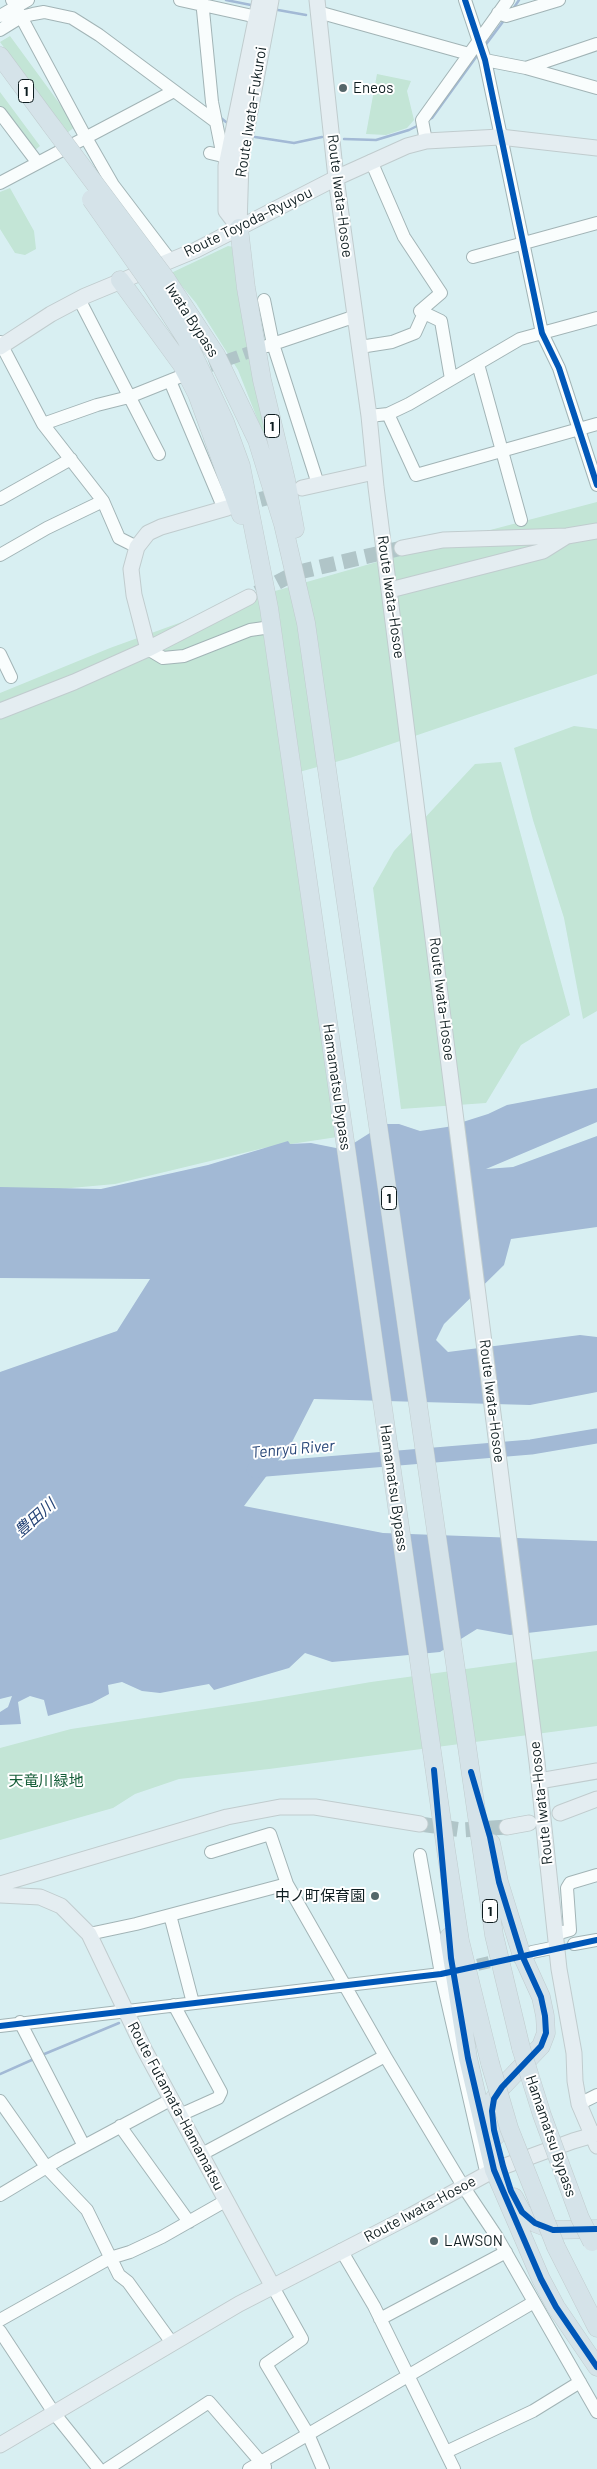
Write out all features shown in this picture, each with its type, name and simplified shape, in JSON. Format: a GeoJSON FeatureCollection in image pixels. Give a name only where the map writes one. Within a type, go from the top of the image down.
{"type":"FeatureCollection","features":[{"type":"Feature","properties":{"kind":"highway","name":"Iwata Bypass"},"geometry":{"type":"LineString","coordinates":[[0,56],[47,130],[159,283],[216,355],[257,440],[283,524],[306,623]]}},
{"type":"Feature","properties":{"kind":"highway","name":"Iwata Bypass"},"geometry":{"type":"LineString","coordinates":[[0,75],[47,130]]}},
{"type":"Feature","properties":{"kind":"highway","name":"1"},"geometry":{"type":"LineString","coordinates":[[240,228],[246,288],[262,380],[286,480],[305,580],[306,623]]}},
{"type":"Feature","properties":{"kind":"highway","name":"1"},"geometry":{"type":"LineString","coordinates":[[120,280],[182,365],[198,394],[235,497],[252,552],[271,626]]}},
{"type":"Feature","properties":{"kind":"highway","name":"Iwata Bypass"},"geometry":{"type":"LineString","coordinates":[[159,283],[206,378],[241,466],[271,626]]}},
{"type":"Feature","properties":{"kind":"highway","name":"Hamamatsu Bypass"},"geometry":{"type":"LineString","coordinates":[[306,623],[494,1935],[521,2048],[542,2115],[580,2218],[595,2241]]}},
{"type":"Feature","properties":{"kind":"highway","name":"Hamamatsu Bypass"},"geometry":{"type":"LineString","coordinates":[[271,626],[460,1941],[490,2063],[509,2128],[556,2247],[597,2328]]}},
{"type":"Feature","properties":{"kind":"highway","name":"1"},"geometry":{"type":"LineString","coordinates":[[434,1770],[452,1966],[472,2075],[494,2170],[541,2279],[556,2307],[597,2367]]}},
{"type":"Feature","properties":{"kind":"highway","name":"1"},"geometry":{"type":"LineString","coordinates":[[471,1772],[490,1837],[499,1882],[521,1953],[541,1997],[546,2033],[541,2046],[502,2087],[494,2099],[492,2111],[494,2170],[511,2191],[522,2212],[535,2224],[595,2241]]}},
{"type":"Feature","properties":{"kind":"main road","name":"Route Iwata-Fukuroi"},"geometry":{"type":"LineString","coordinates":[[240,228],[226,211],[225,157],[260,0]]}},
{"type":"Feature","properties":{"kind":"main road","name":"Route Iwata-Fukuroi"},"geometry":{"type":"LineString","coordinates":[[240,228],[240,159],[271,0]]}},
{"type":"Feature","properties":{"kind":"main road","name":"Route Iwata-Hosoe"},"geometry":{"type":"LineString","coordinates":[[0,2445],[172,2343],[341,2250],[412,2215],[494,2170],[595,2139],[579,2104],[554,1941],[537,1762],[374,472],[369,416],[336,178],[317,6]]}},
{"type":"Feature","properties":{"kind":"main road","name":"Route Toyoda-Ryuyou"},"geometry":{"type":"LineString","coordinates":[[1,345],[78,299],[240,228],[389,152],[426,141],[500,138],[597,148]]}},
{"type":"Feature","properties":{"kind":"main road"},"geometry":{"type":"LineString","coordinates":[[302,488],[374,472]]}},
{"type":"Feature","properties":{"kind":"main road"},"geometry":{"type":"LineString","coordinates":[[148,649],[134,595],[131,569],[137,547],[148,533],[161,527],[225,509]]}},
{"type":"Feature","properties":{"kind":"main road"},"geometry":{"type":"LineString","coordinates":[[402,548],[443,540],[567,536],[597,531]]}},
{"type":"Feature","properties":{"kind":"main road"},"geometry":{"type":"LineString","coordinates":[[391,596],[543,551],[567,536]]}},
{"type":"Feature","properties":{"kind":"main road"},"geometry":{"type":"LineString","coordinates":[[0,711],[74,682],[148,649],[249,597]]}},
{"type":"Feature","properties":{"kind":"main road"},"geometry":{"type":"LineString","coordinates":[[539,1781],[597,1771]]}},
{"type":"Feature","properties":{"kind":"main road"},"geometry":{"type":"LineString","coordinates":[[560,1812],[597,1799]]}},
{"type":"Feature","properties":{"kind":"main road"},"geometry":{"type":"LineString","coordinates":[[0,1884],[227,1816],[280,1807],[315,1807],[420,1824]]}},
{"type":"Feature","properties":{"kind":"main road"},"geometry":{"type":"LineString","coordinates":[[506,1827],[529,1823]]}},
{"type":"Feature","properties":{"kind":"main road","name":"Route Futamata-Hamamatsu"},"geometry":{"type":"LineString","coordinates":[[0,1895],[40,1897],[61,1906],[90,1934],[125,2011],[273,2287]]}},
{"type":"Feature","properties":{"kind":"street"},"geometry":{"type":"LineString","coordinates":[[0,16],[28,0]]}},
{"type":"Feature","properties":{"kind":"street"},"geometry":{"type":"LineString","coordinates":[[180,0],[202,2],[257,18]]}},
{"type":"Feature","properties":{"kind":"street"},"geometry":{"type":"LineString","coordinates":[[465,0],[485,60],[542,333],[559,368],[597,485]]}},
{"type":"Feature","properties":{"kind":"street"},"geometry":{"type":"LineString","coordinates":[[426,141],[422,120],[508,0]]}},
{"type":"Feature","properties":{"kind":"street"},"geometry":{"type":"LineString","coordinates":[[498,13],[506,16],[559,0]]}},
{"type":"Feature","properties":{"kind":"street"},"geometry":{"type":"LineString","coordinates":[[202,2],[212,102],[225,157],[210,153]]}},
{"type":"Feature","properties":{"kind":"street"},"geometry":{"type":"LineString","coordinates":[[317,6],[469,54]]}},
{"type":"Feature","properties":{"kind":"street"},"geometry":{"type":"LineString","coordinates":[[0,30],[16,8]]}},
{"type":"Feature","properties":{"kind":"street"},"geometry":{"type":"LineString","coordinates":[[16,8],[72,18],[99,35],[216,122]]}},
{"type":"Feature","properties":{"kind":"street"},"geometry":{"type":"LineString","coordinates":[[16,8],[113,185],[170,260]]}},
{"type":"Feature","properties":{"kind":"street"},"geometry":{"type":"LineString","coordinates":[[526,68],[597,44]]}},
{"type":"Feature","properties":{"kind":"street"},"geometry":{"type":"LineString","coordinates":[[485,60],[526,68],[597,88]]}},
{"type":"Feature","properties":{"kind":"street"},"geometry":{"type":"LineString","coordinates":[[0,183],[85,136],[174,91]]}},
{"type":"Feature","properties":{"kind":"street"},"geometry":{"type":"LineString","coordinates":[[0,113],[36,162]]}},
{"type":"Feature","properties":{"kind":"street"},"geometry":{"type":"LineString","coordinates":[[371,161],[404,237],[442,293],[420,311],[441,321],[451,380]]}},
{"type":"Feature","properties":{"kind":"street"},"geometry":{"type":"LineString","coordinates":[[473,257],[597,223]]}},
{"type":"Feature","properties":{"kind":"street"},"geometry":{"type":"LineString","coordinates":[[78,299],[159,454]]}},
{"type":"Feature","properties":{"kind":"street"},"geometry":{"type":"LineString","coordinates":[[264,300],[270,345],[318,484]]}},
{"type":"Feature","properties":{"kind":"street"},"geometry":{"type":"LineString","coordinates":[[360,347],[392,342],[415,333],[424,313]]}},
{"type":"Feature","properties":{"kind":"street"},"geometry":{"type":"LineString","coordinates":[[270,345],[356,316]]}},
{"type":"Feature","properties":{"kind":"street"},"geometry":{"type":"LineString","coordinates":[[369,416],[388,414],[409,404],[520,339],[597,318]]}},
{"type":"Feature","properties":{"kind":"street"},"geometry":{"type":"LineString","coordinates":[[1,345],[43,424],[102,501],[119,538],[137,547]]}},
{"type":"Feature","properties":{"kind":"street"},"geometry":{"type":"LineString","coordinates":[[478,364],[521,520]]}},
{"type":"Feature","properties":{"kind":"street"},"geometry":{"type":"LineString","coordinates":[[43,424],[97,404],[129,397],[174,379],[225,509]]}},
{"type":"Feature","properties":{"kind":"street"},"geometry":{"type":"LineString","coordinates":[[388,414],[416,475],[578,431],[597,424]]}},
{"type":"Feature","properties":{"kind":"street"},"geometry":{"type":"LineString","coordinates":[[0,499],[71,459]]}},
{"type":"Feature","properties":{"kind":"street"},"geometry":{"type":"LineString","coordinates":[[0,555],[47,528],[102,501]]}},
{"type":"Feature","properties":{"kind":"street"},"geometry":{"type":"LineString","coordinates":[[148,649],[163,658],[184,656],[250,630],[271,626]]}},
{"type":"Feature","properties":{"kind":"street"},"geometry":{"type":"LineString","coordinates":[[0,654],[11,677]]}},
{"type":"Feature","properties":{"kind":"street"},"geometry":{"type":"LineString","coordinates":[[211,1852],[270,1834],[287,1884],[385,2056],[463,2186],[506,2252],[597,2412]]}},
{"type":"Feature","properties":{"kind":"street"},"geometry":{"type":"LineString","coordinates":[[420,1854],[441,1974],[494,2170]]}},
{"type":"Feature","properties":{"kind":"street"},"geometry":{"type":"LineString","coordinates":[[532,1952],[554,1941],[570,1930],[567,1888],[570,1883],[597,1875]]}},
{"type":"Feature","properties":{"kind":"street"},"geometry":{"type":"LineString","coordinates":[[90,1934],[287,1884]]}},
{"type":"Feature","properties":{"kind":"street"},"geometry":{"type":"LineString","coordinates":[[170,1915],[193,2002]]}},
{"type":"Feature","properties":{"kind":"street"},"geometry":{"type":"LineString","coordinates":[[574,1944],[597,1940]]}},
{"type":"Feature","properties":{"kind":"street"},"geometry":{"type":"LineString","coordinates":[[0,2026],[20,2022],[441,1974]]}},
{"type":"Feature","properties":{"kind":"street"},"geometry":{"type":"LineString","coordinates":[[174,2005],[221,2092],[218,2098],[180,2115]]}},
{"type":"Feature","properties":{"kind":"street"},"geometry":{"type":"LineString","coordinates":[[20,2022],[84,2146]]}},
{"type":"Feature","properties":{"kind":"street"},"geometry":{"type":"LineString","coordinates":[[202,2154],[385,2056]]}},
{"type":"Feature","properties":{"kind":"street"},"geometry":{"type":"LineString","coordinates":[[579,2104],[597,2095]]}},
{"type":"Feature","properties":{"kind":"street"},"geometry":{"type":"LineString","coordinates":[[0,2196],[84,2146],[172,2099]]}},
{"type":"Feature","properties":{"kind":"street"},"geometry":{"type":"LineString","coordinates":[[0,2101],[47,2168],[87,2210],[119,2275],[134,2290],[172,2343]]}},
{"type":"Feature","properties":{"kind":"street"},"geometry":{"type":"LineString","coordinates":[[120,2126],[189,2222]]}},
{"type":"Feature","properties":{"kind":"street"},"geometry":{"type":"LineString","coordinates":[[0,2320],[110,2258],[130,2252],[227,2200]]}},
{"type":"Feature","properties":{"kind":"street"},"geometry":{"type":"LineString","coordinates":[[341,2250],[380,2318],[454,2469]]}},
{"type":"Feature","properties":{"kind":"street"},"geometry":{"type":"LineString","coordinates":[[380,2318],[506,2252]]}},
{"type":"Feature","properties":{"kind":"street"},"geometry":{"type":"LineString","coordinates":[[273,2287],[302,2339],[266,2364],[308,2434],[323,2469]]}},
{"type":"Feature","properties":{"kind":"street"},"geometry":{"type":"LineString","coordinates":[[248,2469],[264,2465],[308,2434],[534,2302]]}},
{"type":"Feature","properties":{"kind":"street"},"geometry":{"type":"LineString","coordinates":[[0,2331],[54,2413],[99,2469]]}},
{"type":"Feature","properties":{"kind":"street"},"geometry":{"type":"LineString","coordinates":[[446,2452],[532,2411],[580,2382]]}},
{"type":"Feature","properties":{"kind":"street"},"geometry":{"type":"LineString","coordinates":[[107,2469],[209,2402],[264,2465]]}},
{"type":"Feature","properties":{"kind":"green space"},"geometry":{"type":"Polygon","coordinates":[[[10,36],[76,126],[67,133],[0,42],[10,36]]]}},
{"type":"Feature","properties":{"kind":"green space"},"geometry":{"type":"Polygon","coordinates":[[[377,74],[411,81],[407,91],[414,120],[407,128],[386,135],[366,134],[377,74]]]}},
{"type":"Feature","properties":{"kind":"green space"},"geometry":{"type":"Polygon","coordinates":[[[0,92],[40,146],[30,154],[0,113],[0,92]]]}},
{"type":"Feature","properties":{"kind":"green space"},"geometry":{"type":"Polygon","coordinates":[[[10,188],[34,231],[36,249],[25,255],[15,253],[0,229],[0,192],[10,188]]]}},
{"type":"Feature","properties":{"kind":"green space"},"geometry":{"type":"Polygon","coordinates":[[[228,246],[234,247],[272,456],[238,370],[196,303],[171,273],[228,246]]]}},
{"type":"Feature","properties":{"kind":"green space"},"geometry":{"type":"Polygon","coordinates":[[[597,502],[597,674],[350,758],[292,774],[344,1136],[264,1148],[115,1184],[60,1189],[0,1188],[0,693],[110,648],[240,601],[475,534],[597,502]]]}},
{"type":"Feature","properties":{"kind":"green space"},"geometry":{"type":"Polygon","coordinates":[[[574,726],[597,729],[597,1011],[583,1019],[564,918],[533,820],[514,748],[574,726]]]}},
{"type":"Feature","properties":{"kind":"green space"},"geometry":{"type":"Polygon","coordinates":[[[501,762],[570,1015],[521,1045],[486,1103],[401,1109],[373,888],[394,851],[475,764],[501,762]]]}},
{"type":"Feature","properties":{"kind":"green space","name":"天竜川緑地"},"geometry":{"type":"Polygon","coordinates":[[[597,1651],[597,1726],[179,1779],[135,1794],[113,1808],[0,1840],[0,1748],[71,1729],[371,1682],[597,1651]]]}},
{"type":"Feature","properties":{"kind":"water","name":"豊田川"},"geometry":{"type":"Polygon","coordinates":[[[597,1088],[597,1122],[486,1169],[513,1167],[597,1136],[597,1227],[511,1239],[504,1265],[444,1324],[436,1340],[448,1352],[580,1335],[597,1337],[597,1392],[530,1405],[314,1399],[292,1442],[244,1506],[383,1533],[597,1541],[597,1625],[510,1635],[477,1629],[440,1652],[332,1662],[305,1653],[289,1668],[214,1690],[209,1684],[160,1693],[142,1691],[122,1682],[108,1685],[109,1694],[92,1703],[48,1716],[44,1700],[30,1696],[18,1702],[21,1724],[0,1725],[0,1712],[8,1707],[12,1696],[0,1699],[0,1372],[117,1331],[150,1279],[0,1278],[0,1187],[101,1189],[208,1165],[288,1141],[290,1144],[311,1143],[336,1148],[354,1143],[384,1124],[399,1124],[420,1131],[447,1127],[488,1114],[507,1105],[597,1088]]]}},
{"type":"Feature","properties":{"kind":"waterway"},"geometry":{"type":"LineString","coordinates":[[226,0],[251,5]]}},
{"type":"Feature","properties":{"kind":"waterway"},"geometry":{"type":"LineString","coordinates":[[513,9],[519,0]]}},
{"type":"Feature","properties":{"kind":"waterway"},"geometry":{"type":"LineString","coordinates":[[278,10],[306,15]]}},
{"type":"Feature","properties":{"kind":"waterway"},"geometry":{"type":"LineString","coordinates":[[484,47],[505,19]]}},
{"type":"Feature","properties":{"kind":"waterway"},"geometry":{"type":"LineString","coordinates":[[428,120],[432,118],[479,53]]}},
{"type":"Feature","properties":{"kind":"waterway"},"geometry":{"type":"LineString","coordinates":[[221,118],[226,122]]}},
{"type":"Feature","properties":{"kind":"waterway"},"geometry":{"type":"LineString","coordinates":[[344,139],[376,140],[419,125]]}},
{"type":"Feature","properties":{"kind":"waterway"},"geometry":{"type":"LineString","coordinates":[[255,137],[294,143],[322,137]]}},
{"type":"Feature","properties":{"kind":"waterway","name":"Tenryū River"},"geometry":{"type":"LineString","coordinates":[[254,1470],[531,1447],[597,1436]]}},
{"type":"Feature","properties":{"kind":"waterway"},"geometry":{"type":"LineString","coordinates":[[42,2055],[119,2023]]}},
{"type":"Feature","properties":{"kind":"waterway"},"geometry":{"type":"LineString","coordinates":[[0,2074],[34,2059]]}},
{"type":"Feature","properties":{"kind":"tunnel"},"geometry":{"type":"LineString","coordinates":[[193,372],[264,347]]}},
{"type":"Feature","properties":{"kind":"tunnel"},"geometry":{"type":"LineString","coordinates":[[238,505],[286,493]]}},
{"type":"Feature","properties":{"kind":"tunnel"},"geometry":{"type":"LineString","coordinates":[[257,593],[295,573],[402,548]]}},
{"type":"Feature","properties":{"kind":"tunnel"},"geometry":{"type":"LineString","coordinates":[[420,1824],[462,1830],[507,1827]]}},
{"type":"Feature","properties":{"kind":"tunnel"},"geometry":{"type":"LineString","coordinates":[[460,1969],[528,1953]]}},
{"type":"Feature","properties":{"kind":"cycle path"},"geometry":{"type":"LineString","coordinates":[[465,0],[485,60],[542,333],[559,368],[597,485]]}},
{"type":"Feature","properties":{"kind":"cycle path"},"geometry":{"type":"LineString","coordinates":[[434,1770],[451,1958],[468,2058],[494,2170],[541,2279],[556,2307],[597,2367]]}},
{"type":"Feature","properties":{"kind":"cycle path"},"geometry":{"type":"LineString","coordinates":[[471,1772],[490,1837],[499,1882],[521,1953],[541,1997],[545,2016],[546,2033],[541,2046],[502,2087],[494,2099],[492,2111],[494,2130],[503,2166],[511,2191],[522,2212],[535,2223],[553,2230],[597,2229]]}},
{"type":"Feature","properties":{"kind":"cycle path"},"geometry":{"type":"LineString","coordinates":[[0,2026],[441,1974],[597,1940]]}},
{"type":"Feature","properties":{"kind":"place","name":"Eneos"},"geometry":{"type":"Point","coordinates":[343,88]}},
{"type":"Feature","properties":{"kind":"place","name":"中ノ町保育園"},"geometry":{"type":"Point","coordinates":[375,1896]}},
{"type":"Feature","properties":{"kind":"place","name":"LAWSON"},"geometry":{"type":"Point","coordinates":[434,2241]}}]}
